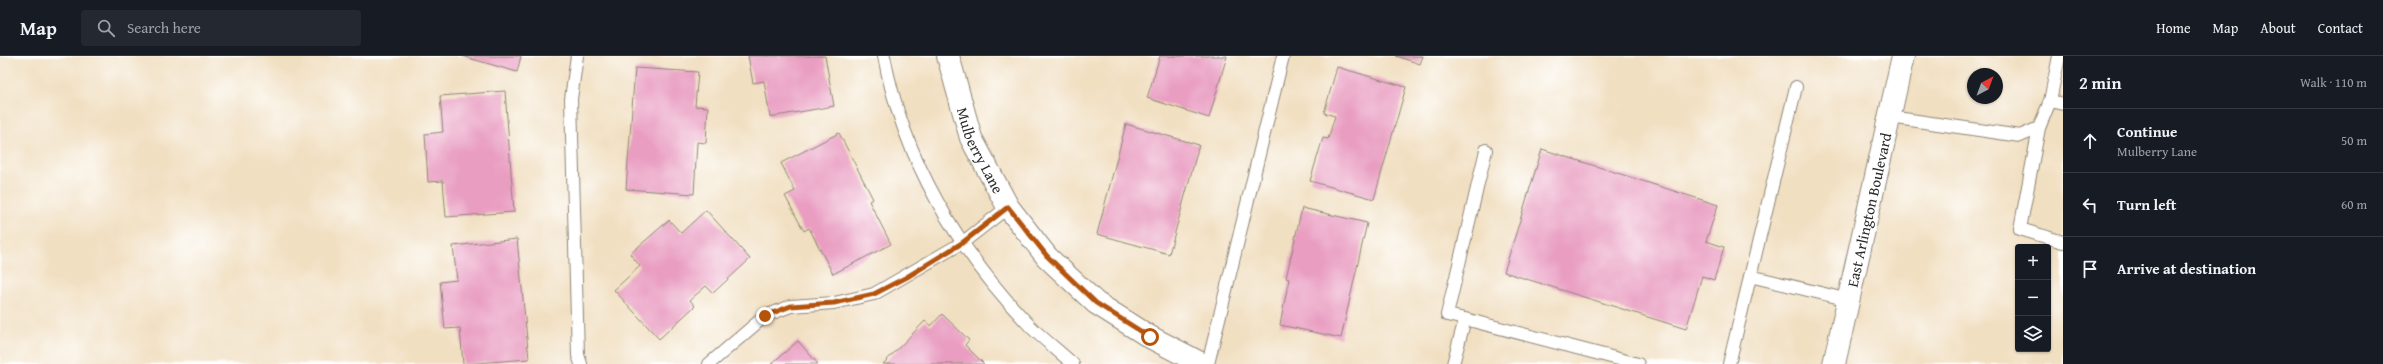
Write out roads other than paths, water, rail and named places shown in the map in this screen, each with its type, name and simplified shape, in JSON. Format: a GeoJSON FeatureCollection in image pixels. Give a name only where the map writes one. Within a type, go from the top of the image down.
{"type":"FeatureCollection","features":[{"type":"Feature","properties":{"kind":"street","name":"Mulberry Lane"},"geometry":{"type":"LineString","coordinates":[[948,56],[971,138],[1008,207],[1047,256],[1096,303],[1150,337],[1202,364]]}},
{"type":"Feature","properties":{"kind":"street","name":"East Arlington Boulevard"},"geometry":{"type":"LineString","coordinates":[[1834,364],[1903,56]]}},
{"type":"Feature","properties":{"kind":"lane"},"geometry":{"type":"LineString","coordinates":[[577,56],[571,99],[578,355],[581,364]]}},
{"type":"Feature","properties":{"kind":"lane"},"geometry":{"type":"LineString","coordinates":[[884,56],[894,101],[913,150],[934,196],[962,243],[988,279],[1031,326],[1073,364]]}},
{"type":"Feature","properties":{"kind":"lane"},"geometry":{"type":"LineString","coordinates":[[1208,364],[1283,56]]}},
{"type":"Feature","properties":{"kind":"lane"},"geometry":{"type":"LineString","coordinates":[[2059,56],[2050,101],[2039,128],[2020,229],[2063,242]]}},
{"type":"Feature","properties":{"kind":"lane"},"geometry":{"type":"LineString","coordinates":[[1728,364],[1796,87]]}},
{"type":"Feature","properties":{"kind":"lane"},"geometry":{"type":"LineString","coordinates":[[2050,101],[2063,104]]}},
{"type":"Feature","properties":{"kind":"lane"},"geometry":{"type":"LineString","coordinates":[[1890,117],[2020,136],[2039,128]]}},
{"type":"Feature","properties":{"kind":"lane"},"geometry":{"type":"LineString","coordinates":[[1486,150],[1447,315],[1638,364]]}},
{"type":"Feature","properties":{"kind":"lane"},"geometry":{"type":"LineString","coordinates":[[709,364],[765,316],[791,306],[834,303],[874,294],[907,277],[962,243],[1008,207]]}},
{"type":"Feature","properties":{"kind":"lane"},"geometry":{"type":"LineString","coordinates":[[1750,276],[1849,300]]}},
{"type":"Feature","properties":{"kind":"lane"},"geometry":{"type":"LineString","coordinates":[[1453,364],[1465,319]]}}]}
